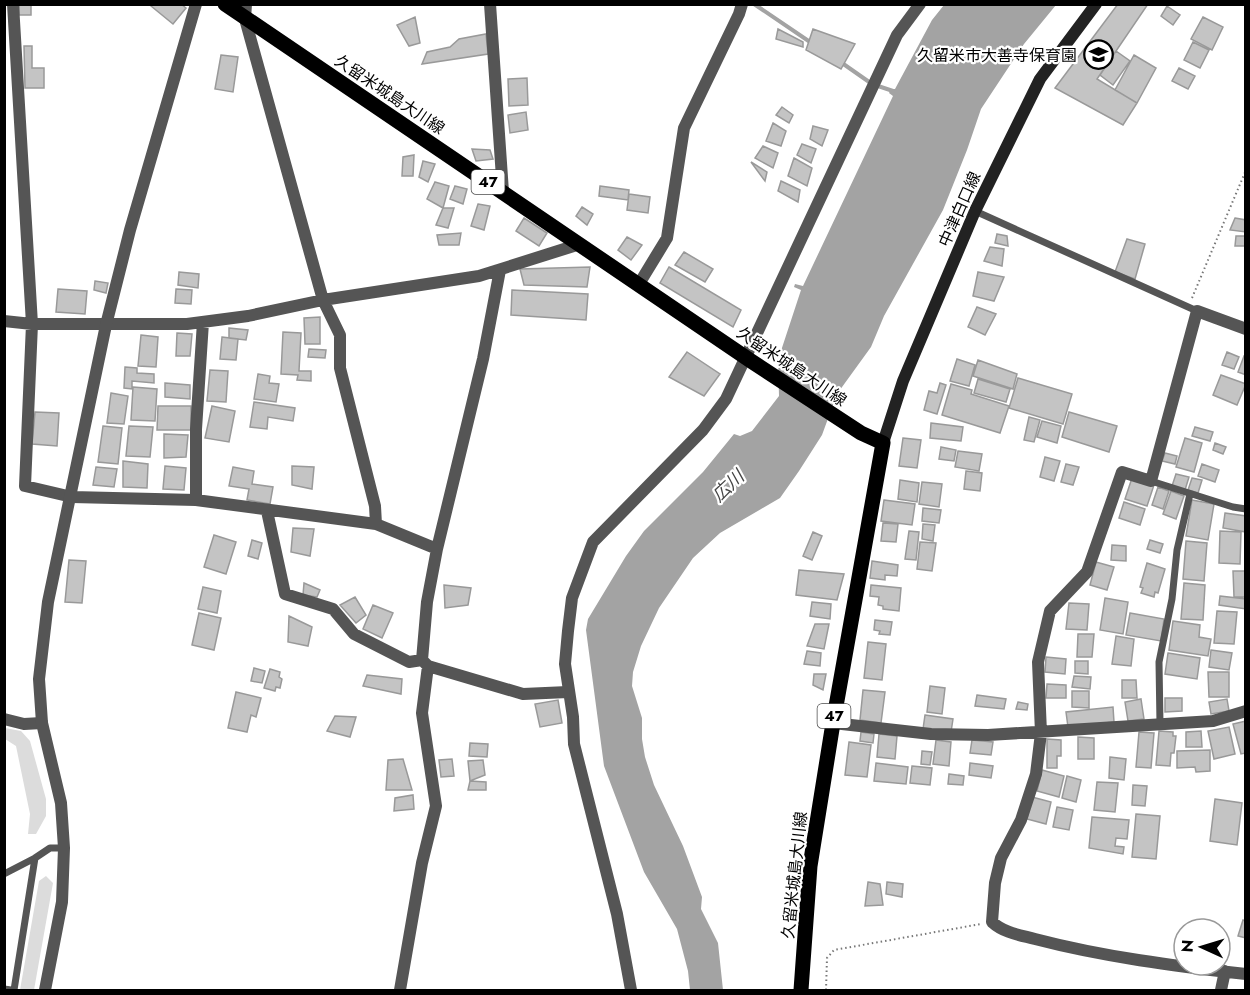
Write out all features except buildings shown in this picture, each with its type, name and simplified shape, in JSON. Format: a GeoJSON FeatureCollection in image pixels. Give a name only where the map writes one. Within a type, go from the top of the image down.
{"type":"FeatureCollection","features":[{"type":"Feature","properties":{"kind":"main road","name":"久留米城島大川線"},"geometry":{"type":"LineString","coordinates":[[225,4],[246,12],[748,359],[861,434],[883,443],[810,866],[801,990]]}},
{"type":"Feature","properties":{"kind":"main road","name":"中津白口線"},"geometry":{"type":"LineString","coordinates":[[883,443],[903,381],[975,211],[1041,79],[1096,4]]}},
{"type":"Feature","properties":{"kind":"street"},"geometry":{"type":"LineString","coordinates":[[14,4],[32,324],[24,486],[72,497],[196,500],[376,524],[437,549]]}},
{"type":"Feature","properties":{"kind":"street"},"geometry":{"type":"LineString","coordinates":[[45,990],[62,902],[64,848],[61,803],[42,723],[39,679],[48,602],[72,497],[106,325],[130,230],[196,4]]}},
{"type":"Feature","properties":{"kind":"street"},"geometry":{"type":"LineString","coordinates":[[490,4],[504,192]]}},
{"type":"Feature","properties":{"kind":"street"},"geometry":{"type":"LineString","coordinates":[[639,284],[667,238],[684,128],[740,9],[749,4]]}},
{"type":"Feature","properties":{"kind":"street"},"geometry":{"type":"LineString","coordinates":[[631,990],[617,914],[574,744],[573,717],[565,664],[572,598],[593,542],[703,430],[726,399],[748,359],[897,35],[920,4]]}},
{"type":"Feature","properties":{"kind":"street"},"geometry":{"type":"LineString","coordinates":[[246,12],[323,300],[340,335],[340,368],[375,506],[376,524]]}},
{"type":"Feature","properties":{"kind":"street"},"geometry":{"type":"LineString","coordinates":[[4,321],[32,324],[106,325],[203,322],[248,316],[323,300],[479,276],[580,244]]}},
{"type":"Feature","properties":{"kind":"street"},"geometry":{"type":"LineString","coordinates":[[400,990],[422,863],[436,806],[422,713],[427,602],[437,549],[483,359],[500,270]]}},
{"type":"Feature","properties":{"kind":"street"},"geometry":{"type":"LineString","coordinates":[[1172,966],[1049,942],[1000,929],[992,922],[994,883],[1002,858],[1021,820],[1036,774],[1041,733],[1038,662],[1050,611],[1086,572],[1122,471],[1151,481],[1192,309],[1245,329]]}},
{"type":"Feature","properties":{"kind":"street"},"geometry":{"type":"LineString","coordinates":[[196,500],[196,429],[203,322]]}},
{"type":"Feature","properties":{"kind":"street"},"geometry":{"type":"LineString","coordinates":[[267,511],[285,594],[333,609],[354,634],[409,662],[425,663],[523,694],[568,692]]}},
{"type":"Feature","properties":{"kind":"street"},"geometry":{"type":"LineString","coordinates":[[833,723],[931,734],[1041,733],[1213,721],[1245,711]]}},
{"type":"Feature","properties":{"kind":"street"},"geometry":{"type":"LineString","coordinates":[[4,719],[24,724],[42,723]]}},
{"type":"Feature","properties":{"kind":"lane"},"geometry":{"type":"LineString","coordinates":[[975,211],[1192,309]]}},
{"type":"Feature","properties":{"kind":"lane"},"geometry":{"type":"LineString","coordinates":[[1151,481],[1233,507],[1245,508]]}},
{"type":"Feature","properties":{"kind":"lane"},"geometry":{"type":"LineString","coordinates":[[1160,724],[1159,662],[1172,599],[1177,550],[1190,494]]}},
{"type":"Feature","properties":{"kind":"lane"},"geometry":{"type":"LineString","coordinates":[[4,874],[50,848],[64,848]]}},
{"type":"Feature","properties":{"kind":"lane"},"geometry":{"type":"LineString","coordinates":[[4,989],[13,990],[35,858]]}},
{"type":"Feature","properties":{"kind":"path"},"geometry":{"type":"LineString","coordinates":[[1192,309],[1245,170]]}},
{"type":"Feature","properties":{"kind":"path"},"geometry":{"type":"LineString","coordinates":[[826,990],[827,958],[834,950],[992,922]]}},
{"type":"Feature","properties":{"kind":"shaded area"},"geometry":{"type":"Polygon","coordinates":[[[5,728],[21,731],[30,741],[46,799],[46,816],[36,834],[28,834],[30,814],[16,746],[5,739],[5,728]]]}},
{"type":"Feature","properties":{"kind":"shaded area"},"geometry":{"type":"Polygon","coordinates":[[[46,876],[53,883],[34,990],[20,990],[39,881],[46,876]]]}},
{"type":"Feature","properties":{"kind":"water","name":"広川"},"geometry":{"type":"Polygon","coordinates":[[[944,5],[1056,5],[1024,44],[981,109],[943,210],[884,316],[871,347],[837,394],[822,435],[780,498],[720,533],[693,558],[659,608],[641,646],[633,672],[632,686],[642,718],[645,757],[654,785],[683,846],[702,897],[701,909],[718,943],[723,990],[690,990],[688,971],[677,929],[644,872],[604,766],[586,630],[588,619],[644,531],[703,472],[734,434],[740,436],[752,431],[779,396],[778,360],[801,290],[794,287],[795,284],[803,286],[893,96],[889,93],[891,89],[895,89],[932,20],[944,5]]]}},
{"type":"Feature","properties":{"kind":"waterway"},"geometry":{"type":"LineString","coordinates":[[754,4],[813,44]]}},
{"type":"Feature","properties":{"kind":"waterway"},"geometry":{"type":"LineString","coordinates":[[842,63],[872,84],[893,91]]}},
{"type":"Feature","properties":{"kind":"place","name":"久留米市大善寺保育園"},"geometry":{"type":"Point","coordinates":[1098,55]}}]}
